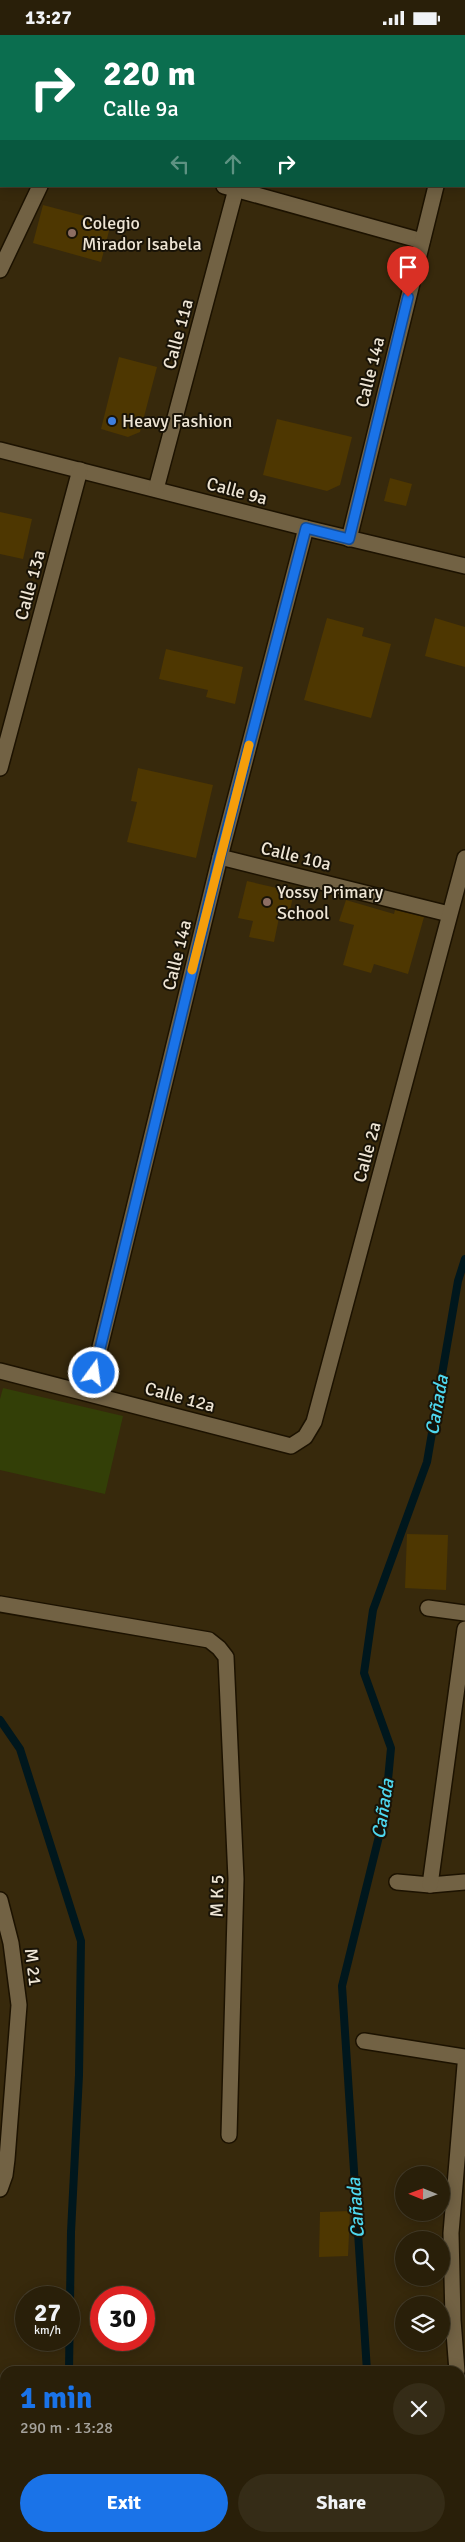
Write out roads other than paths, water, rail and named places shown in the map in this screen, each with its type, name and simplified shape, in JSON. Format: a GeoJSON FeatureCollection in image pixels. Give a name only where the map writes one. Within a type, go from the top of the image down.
{"type":"FeatureCollection","features":[{"type":"Feature","properties":{"kind":"street"},"geometry":{"type":"LineString","coordinates":[[0,270],[40,187]]}},
{"type":"Feature","properties":{"kind":"street","name":"Calle 14a"},"geometry":{"type":"LineString","coordinates":[[349,539],[436,187]]}},
{"type":"Feature","properties":{"kind":"street"},"geometry":{"type":"LineString","coordinates":[[230,188],[422,241]]}},
{"type":"Feature","properties":{"kind":"street","name":"Calle 11a"},"geometry":{"type":"LineString","coordinates":[[156,489],[230,188]]}},
{"type":"Feature","properties":{"kind":"street","name":"Calle 9a"},"geometry":{"type":"LineString","coordinates":[[0,450],[349,539],[465,566]]}},
{"type":"Feature","properties":{"kind":"street","name":"Calle 13a"},"geometry":{"type":"LineString","coordinates":[[0,768],[80,470]]}},
{"type":"Feature","properties":{"kind":"street","name":"Calle 14a"},"geometry":{"type":"LineString","coordinates":[[89,1392],[220,857],[306,528]]}},
{"type":"Feature","properties":{"kind":"street","name":"Calle 10a"},"geometry":{"type":"LineString","coordinates":[[220,857],[450,914]]}},
{"type":"Feature","properties":{"kind":"street","name":"Calle 2a"},"geometry":{"type":"LineString","coordinates":[[291,1445],[305,1437],[314,1422],[465,858]]}},
{"type":"Feature","properties":{"kind":"street","name":"Calle 12a"},"geometry":{"type":"LineString","coordinates":[[0,1371],[89,1392],[291,1445]]}},
{"type":"Feature","properties":{"kind":"street","name":"M K 5"},"geometry":{"type":"LineString","coordinates":[[0,1604],[209,1640],[226,1657],[236,1879],[229,2135]]}},
{"type":"Feature","properties":{"kind":"street"},"geometry":{"type":"LineString","coordinates":[[428,1608],[465,1613]]}},
{"type":"Feature","properties":{"kind":"street"},"geometry":{"type":"LineString","coordinates":[[430,1885],[465,1629]]}},
{"type":"Feature","properties":{"kind":"street"},"geometry":{"type":"LineString","coordinates":[[397,1882],[430,1885],[465,1882]]}},
{"type":"Feature","properties":{"kind":"street","name":"M 21"},"geometry":{"type":"LineString","coordinates":[[0,1900],[11,1943],[19,2005],[6,2175],[0,2189]]}},
{"type":"Feature","properties":{"kind":"street"},"geometry":{"type":"LineString","coordinates":[[364,2041],[465,2057]]}},
{"type":"Feature","properties":{"kind":"street"},"geometry":{"type":"LineString","coordinates":[[457,2366],[453,2320],[451,2233],[465,2065]]}},
{"type":"Feature","properties":{"kind":"waterway","name":"Cañada"},"geometry":{"type":"LineString","coordinates":[[367,2366],[342,1986],[385,1812],[391,1748],[364,1673],[373,1610],[427,1462],[458,1281],[465,1259]]}},
{"type":"Feature","properties":{"kind":"waterway"},"geometry":{"type":"LineString","coordinates":[[0,1720],[20,1749],[81,1941],[79,2075],[71,2232],[69,2366]]}},
{"type":"Feature","properties":{"kind":"place","name":"Colegio Mirador Isabela"},"geometry":{"type":"Point","coordinates":[72,233]}},
{"type":"Feature","properties":{"kind":"place","name":"Heavy Fashion"},"geometry":{"type":"Point","coordinates":[112,421]}},
{"type":"Feature","properties":{"kind":"place","name":"Yossy Primary School"},"geometry":{"type":"Point","coordinates":[267,902]}}]}
